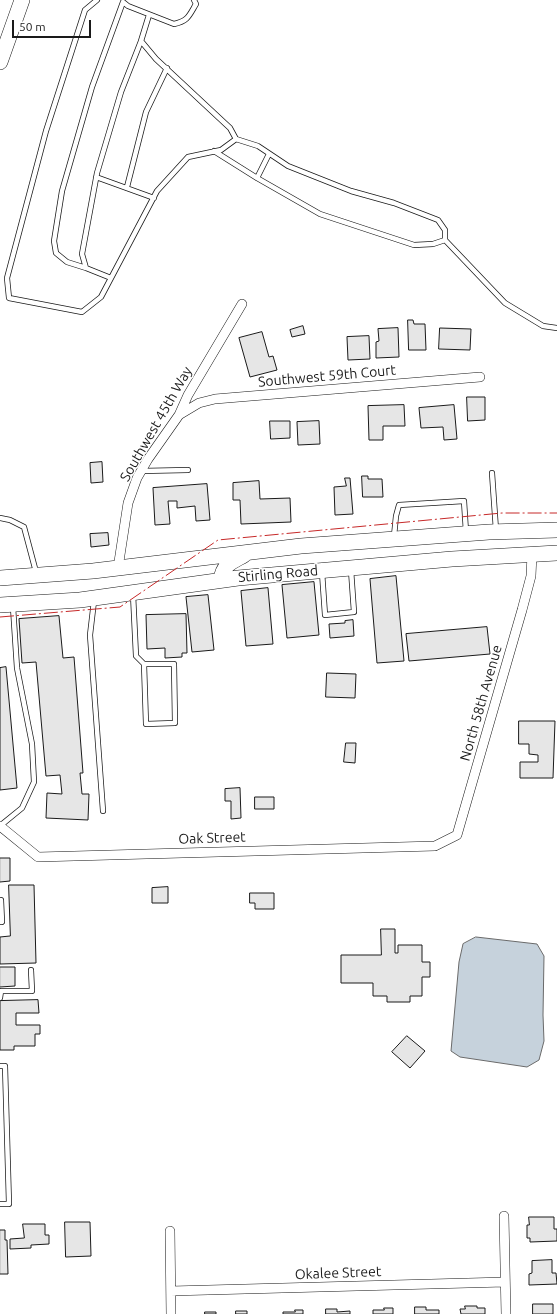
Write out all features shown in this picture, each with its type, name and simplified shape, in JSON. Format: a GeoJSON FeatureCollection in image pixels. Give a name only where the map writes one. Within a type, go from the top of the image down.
{"type":"FeatureCollection","features":[{"type":"Feature","properties":{"kind":"main road"},"geometry":{"type":"LineString","coordinates":[[0,62],[22,0]]}},
{"type":"Feature","properties":{"kind":"main road","name":"Stirling Road"},"geometry":{"type":"LineString","coordinates":[[0,578],[93,571],[302,546],[496,531],[557,530]]}},
{"type":"Feature","properties":{"kind":"main road"},"geometry":{"type":"LineString","coordinates":[[221,580],[226,566],[251,552]]}},
{"type":"Feature","properties":{"kind":"main road","name":"Stirling Road"},"geometry":{"type":"LineString","coordinates":[[6,605],[80,600],[221,580],[322,570],[452,558],[557,553]]}},
{"type":"Feature","properties":{"kind":"street","name":"Southwest 45th Way"},"geometry":{"type":"LineString","coordinates":[[118,568],[128,503],[137,478],[179,415],[188,396],[242,304]]}},
{"type":"Feature","properties":{"kind":"street","name":"Southwest 59th Court"},"geometry":{"type":"LineString","coordinates":[[179,415],[198,403],[215,399],[480,377]]}},
{"type":"Feature","properties":{"kind":"street","name":"North 58th Avenue"},"geometry":{"type":"LineString","coordinates":[[435,846],[457,835],[522,610],[531,576],[532,554]]}},
{"type":"Feature","properties":{"kind":"street","name":"Oak Street"},"geometry":{"type":"LineString","coordinates":[[0,826],[38,857],[435,846]]}},
{"type":"Feature","properties":{"kind":"street"},"geometry":{"type":"LineString","coordinates":[[504,1216],[506,1314]]}},
{"type":"Feature","properties":{"kind":"street"},"geometry":{"type":"LineString","coordinates":[[170,1230],[171,1314]]}},
{"type":"Feature","properties":{"kind":"street","name":"Okalee Street"},"geometry":{"type":"LineString","coordinates":[[171,1291],[505,1282]]}},
{"type":"Feature","properties":{"kind":"lane"},"geometry":{"type":"LineString","coordinates":[[97,0],[85,10],[46,131],[7,278],[9,298],[82,312],[101,297],[157,191],[188,157],[221,150],[236,139]]}},
{"type":"Feature","properties":{"kind":"lane"},"geometry":{"type":"LineString","coordinates":[[111,278],[67,262],[56,252],[54,241],[62,191],[92,87],[123,1],[128,6],[174,24],[188,18],[196,4],[194,0]]}},
{"type":"Feature","properties":{"kind":"lane"},"geometry":{"type":"LineString","coordinates":[[86,268],[82,254],[96,177],[121,92],[141,41],[149,14]]}},
{"type":"Feature","properties":{"kind":"lane"},"geometry":{"type":"LineString","coordinates":[[141,41],[166,68],[230,128],[236,139],[258,146],[288,166],[351,190],[394,203],[438,220],[444,230],[444,240],[505,303],[543,326],[557,328]]}},
{"type":"Feature","properties":{"kind":"lane"},"geometry":{"type":"LineString","coordinates":[[126,187],[146,112],[166,68]]}},
{"type":"Feature","properties":{"kind":"lane"},"geometry":{"type":"LineString","coordinates":[[214,151],[257,178],[320,214],[414,245],[433,244],[444,240]]}},
{"type":"Feature","properties":{"kind":"lane"},"geometry":{"type":"LineString","coordinates":[[257,178],[269,154]]}},
{"type":"Feature","properties":{"kind":"lane"},"geometry":{"type":"LineString","coordinates":[[96,177],[154,198]]}},
{"type":"Feature","properties":{"kind":"lane"},"geometry":{"type":"LineString","coordinates":[[141,471],[188,470]]}},
{"type":"Feature","properties":{"kind":"lane"},"geometry":{"type":"LineString","coordinates":[[492,473],[496,531]]}},
{"type":"Feature","properties":{"kind":"lane"},"geometry":{"type":"LineString","coordinates":[[393,539],[399,505],[464,501],[466,533]]}},
{"type":"Feature","properties":{"kind":"lane"},"geometry":{"type":"LineString","coordinates":[[0,518],[10,520],[24,527],[37,576]]}},
{"type":"Feature","properties":{"kind":"lane"},"geometry":{"type":"LineString","coordinates":[[322,570],[325,615],[354,612],[351,568]]}},
{"type":"Feature","properties":{"kind":"lane"},"geometry":{"type":"LineString","coordinates":[[133,592],[136,656],[144,664],[146,724],[175,723],[174,664],[144,664]]}},
{"type":"Feature","properties":{"kind":"lane"},"geometry":{"type":"LineString","coordinates":[[94,598],[90,635],[103,810]]}},
{"type":"Feature","properties":{"kind":"lane"},"geometry":{"type":"LineString","coordinates":[[0,826],[22,808],[34,782],[32,744],[6,605]]}},
{"type":"Feature","properties":{"kind":"lane"},"geometry":{"type":"LineString","coordinates":[[0,900],[2,922],[0,922]]}},
{"type":"Feature","properties":{"kind":"lane"},"geometry":{"type":"LineString","coordinates":[[0,998],[1,991],[32,991],[31,970]]}},
{"type":"Feature","properties":{"kind":"lane"},"geometry":{"type":"LineString","coordinates":[[0,1066],[5,1066],[9,1204],[0,1204]]}},
{"type":"Feature","properties":{"kind":"lane"},"geometry":{"type":"LineString","coordinates":[[0,1145],[7,1145]]}},
{"type":"Feature","properties":{"kind":"shaded area"},"geometry":{"type":"Polygon","coordinates":[[[476,937],[537,944],[544,956],[544,1041],[539,1060],[527,1067],[460,1057],[451,1051],[459,962],[463,944],[476,937]]]}},
{"type":"Feature","properties":{"kind":"building"},"geometry":{"type":"Polygon","coordinates":[[[408,320],[413,320],[414,324],[425,324],[426,350],[409,350],[408,320]]]}},
{"type":"Feature","properties":{"kind":"building"},"geometry":{"type":"Polygon","coordinates":[[[303,326],[305,334],[292,337],[290,330],[303,326]]]}},
{"type":"Feature","properties":{"kind":"building"},"geometry":{"type":"Polygon","coordinates":[[[398,328],[399,357],[376,358],[376,342],[379,341],[378,329],[398,328]]]}},
{"type":"Feature","properties":{"kind":"building"},"geometry":{"type":"Polygon","coordinates":[[[440,328],[471,329],[470,350],[439,349],[440,328]]]}},
{"type":"Feature","properties":{"kind":"building"},"geometry":{"type":"Polygon","coordinates":[[[262,332],[269,357],[273,356],[277,370],[250,377],[239,338],[262,332]]]}},
{"type":"Feature","properties":{"kind":"building"},"geometry":{"type":"Polygon","coordinates":[[[369,336],[370,359],[348,360],[347,337],[369,336]]]}},
{"type":"Feature","properties":{"kind":"building"},"geometry":{"type":"Polygon","coordinates":[[[467,397],[485,397],[485,420],[468,421],[467,397]]]}},
{"type":"Feature","properties":{"kind":"building"},"geometry":{"type":"Polygon","coordinates":[[[404,405],[405,426],[383,426],[383,440],[369,440],[368,406],[404,405]]]}},
{"type":"Feature","properties":{"kind":"building"},"geometry":{"type":"Polygon","coordinates":[[[454,405],[457,439],[444,440],[443,427],[421,428],[419,408],[454,405]]]}},
{"type":"Feature","properties":{"kind":"building"},"geometry":{"type":"Polygon","coordinates":[[[270,421],[290,421],[290,438],[271,439],[270,421]]]}},
{"type":"Feature","properties":{"kind":"building"},"geometry":{"type":"Polygon","coordinates":[[[319,421],[320,444],[298,445],[297,422],[319,421]]]}},
{"type":"Feature","properties":{"kind":"building"},"geometry":{"type":"Polygon","coordinates":[[[102,462],[103,482],[91,483],[90,463],[102,462]]]}},
{"type":"Feature","properties":{"kind":"building"},"geometry":{"type":"Polygon","coordinates":[[[362,476],[368,476],[368,479],[382,479],[383,497],[363,497],[362,476]]]}},
{"type":"Feature","properties":{"kind":"building"},"geometry":{"type":"Polygon","coordinates":[[[345,478],[350,478],[353,514],[335,515],[334,487],[346,486],[345,478]]]}},
{"type":"Feature","properties":{"kind":"building"},"geometry":{"type":"Polygon","coordinates":[[[259,481],[260,499],[290,498],[291,522],[241,524],[240,500],[233,500],[233,483],[259,481]]]}},
{"type":"Feature","properties":{"kind":"building"},"geometry":{"type":"Polygon","coordinates":[[[207,484],[210,520],[196,521],[195,506],[177,508],[177,501],[168,501],[170,524],[155,525],[153,488],[207,484]]]}},
{"type":"Feature","properties":{"kind":"building"},"geometry":{"type":"Polygon","coordinates":[[[108,533],[109,545],[91,547],[90,534],[108,533]]]}},
{"type":"Feature","properties":{"kind":"building"},"geometry":{"type":"Polygon","coordinates":[[[396,576],[404,661],[377,663],[370,579],[396,576]]]}},
{"type":"Feature","properties":{"kind":"building"},"geometry":{"type":"Polygon","coordinates":[[[314,582],[319,635],[287,638],[282,585],[314,582]]]}},
{"type":"Feature","properties":{"kind":"building"},"geometry":{"type":"Polygon","coordinates":[[[268,588],[273,644],[246,646],[241,591],[268,588]]]}},
{"type":"Feature","properties":{"kind":"building"},"geometry":{"type":"Polygon","coordinates":[[[208,595],[214,650],[192,652],[186,597],[208,595]]]}},
{"type":"Feature","properties":{"kind":"building"},"geometry":{"type":"Polygon","coordinates":[[[186,614],[187,653],[182,653],[182,657],[165,658],[165,648],[147,649],[146,615],[186,614]]]}},
{"type":"Feature","properties":{"kind":"building"},"geometry":{"type":"Polygon","coordinates":[[[59,616],[63,658],[74,657],[83,773],[80,773],[82,794],[89,794],[88,820],[46,818],[47,793],[62,794],[60,775],[46,776],[36,662],[22,663],[19,619],[59,616]]]}},
{"type":"Feature","properties":{"kind":"building"},"geometry":{"type":"Polygon","coordinates":[[[353,620],[354,636],[330,638],[329,624],[345,623],[345,621],[353,620]]]}},
{"type":"Feature","properties":{"kind":"building"},"geometry":{"type":"Polygon","coordinates":[[[487,627],[490,654],[409,661],[406,634],[487,627]]]}},
{"type":"Feature","properties":{"kind":"building"},"geometry":{"type":"Polygon","coordinates":[[[6,667],[17,788],[0,790],[0,668],[6,667]]]}},
{"type":"Feature","properties":{"kind":"building"},"geometry":{"type":"Polygon","coordinates":[[[327,673],[356,674],[355,698],[326,697],[327,673]]]}},
{"type":"Feature","properties":{"kind":"building"},"geometry":{"type":"Polygon","coordinates":[[[519,721],[555,721],[553,778],[520,778],[520,762],[538,762],[538,755],[529,754],[529,744],[519,744],[519,721]]]}},
{"type":"Feature","properties":{"kind":"building"},"geometry":{"type":"Polygon","coordinates":[[[346,743],[356,743],[355,763],[344,762],[346,743]]]}},
{"type":"Feature","properties":{"kind":"building"},"geometry":{"type":"Polygon","coordinates":[[[240,788],[241,818],[231,819],[231,801],[225,801],[225,789],[240,788]]]}},
{"type":"Feature","properties":{"kind":"building"},"geometry":{"type":"Polygon","coordinates":[[[255,797],[274,797],[274,809],[255,809],[255,797]]]}},
{"type":"Feature","properties":{"kind":"building"},"geometry":{"type":"Polygon","coordinates":[[[0,858],[10,858],[10,881],[0,882],[0,858]]]}},
{"type":"Feature","properties":{"kind":"building"},"geometry":{"type":"Polygon","coordinates":[[[9,885],[34,885],[36,963],[0,964],[0,937],[10,936],[9,885]]]}},
{"type":"Feature","properties":{"kind":"building"},"geometry":{"type":"Polygon","coordinates":[[[168,887],[168,903],[152,903],[152,888],[168,887]]]}},
{"type":"Feature","properties":{"kind":"building"},"geometry":{"type":"Polygon","coordinates":[[[250,893],[274,893],[274,909],[255,909],[255,903],[250,903],[250,893]]]}},
{"type":"Feature","properties":{"kind":"building"},"geometry":{"type":"Polygon","coordinates":[[[381,929],[395,929],[395,953],[398,953],[398,945],[422,945],[422,962],[430,962],[430,977],[422,977],[422,996],[410,996],[410,1002],[387,1002],[387,996],[373,996],[373,983],[341,983],[341,955],[381,955],[381,929]]]}},
{"type":"Feature","properties":{"kind":"building"},"geometry":{"type":"Polygon","coordinates":[[[0,967],[15,967],[15,986],[0,987],[0,967]]]}},
{"type":"Feature","properties":{"kind":"building"},"geometry":{"type":"Polygon","coordinates":[[[38,1000],[39,1013],[16,1013],[16,1025],[40,1025],[40,1034],[35,1034],[35,1046],[14,1046],[14,1050],[0,1050],[0,1001],[38,1000]]]}},
{"type":"Feature","properties":{"kind":"building"},"geometry":{"type":"Polygon","coordinates":[[[407,1036],[425,1051],[410,1068],[392,1052],[407,1036]]]}},
{"type":"Feature","properties":{"kind":"building"},"geometry":{"type":"Polygon","coordinates":[[[529,1217],[554,1217],[554,1229],[557,1229],[557,1241],[530,1242],[530,1238],[527,1238],[527,1225],[529,1225],[529,1217]]]}},
{"type":"Feature","properties":{"kind":"building"},"geometry":{"type":"Polygon","coordinates":[[[65,1222],[90,1222],[91,1256],[66,1257],[65,1222]]]}},
{"type":"Feature","properties":{"kind":"building"},"geometry":{"type":"Polygon","coordinates":[[[23,1224],[45,1224],[45,1235],[49,1235],[49,1244],[31,1245],[31,1248],[10,1249],[10,1239],[24,1238],[23,1224]]]}},
{"type":"Feature","properties":{"kind":"building"},"geometry":{"type":"Polygon","coordinates":[[[0,1230],[5,1230],[5,1240],[7,1240],[8,1274],[0,1274],[0,1230]]]}},
{"type":"Feature","properties":{"kind":"building"},"geometry":{"type":"Polygon","coordinates":[[[552,1260],[552,1273],[556,1273],[557,1284],[529,1285],[529,1274],[532,1273],[532,1261],[552,1260]]]}},
{"type":"Feature","properties":{"kind":"building"},"geometry":{"type":"Polygon","coordinates":[[[533,1304],[553,1304],[553,1314],[533,1314],[533,1304]]]}},
{"type":"Feature","properties":{"kind":"building"},"geometry":{"type":"Polygon","coordinates":[[[465,1306],[485,1308],[485,1314],[461,1314],[460,1309],[465,1309],[465,1306]]]}},
{"type":"Feature","properties":{"kind":"building"},"geometry":{"type":"Polygon","coordinates":[[[415,1307],[426,1307],[426,1310],[439,1310],[439,1314],[415,1314],[415,1307]]]}},
{"type":"Feature","properties":{"kind":"building"},"geometry":{"type":"Polygon","coordinates":[[[384,1308],[393,1308],[393,1314],[373,1314],[373,1310],[384,1310],[384,1308]]]}},
{"type":"Feature","properties":{"kind":"building"},"geometry":{"type":"Polygon","coordinates":[[[326,1309],[337,1309],[337,1312],[350,1311],[350,1314],[326,1314],[326,1309]]]}},
{"type":"Feature","properties":{"kind":"building"},"geometry":{"type":"Polygon","coordinates":[[[295,1310],[303,1310],[303,1314],[283,1314],[283,1312],[295,1312],[295,1310]]]}},
{"type":"Feature","properties":{"kind":"building"},"geometry":{"type":"Polygon","coordinates":[[[236,1311],[247,1311],[247,1314],[236,1314],[236,1311]]]}},
{"type":"Feature","properties":{"kind":"building"},"geometry":{"type":"Polygon","coordinates":[[[205,1312],[216,1312],[216,1314],[205,1314],[205,1312]]]}},
{"type":"Feature","properties":{"kind":"power"},"geometry":{"type":"LineString","coordinates":[[0,617],[120,607],[218,540],[502,513],[557,513]]}}]}
